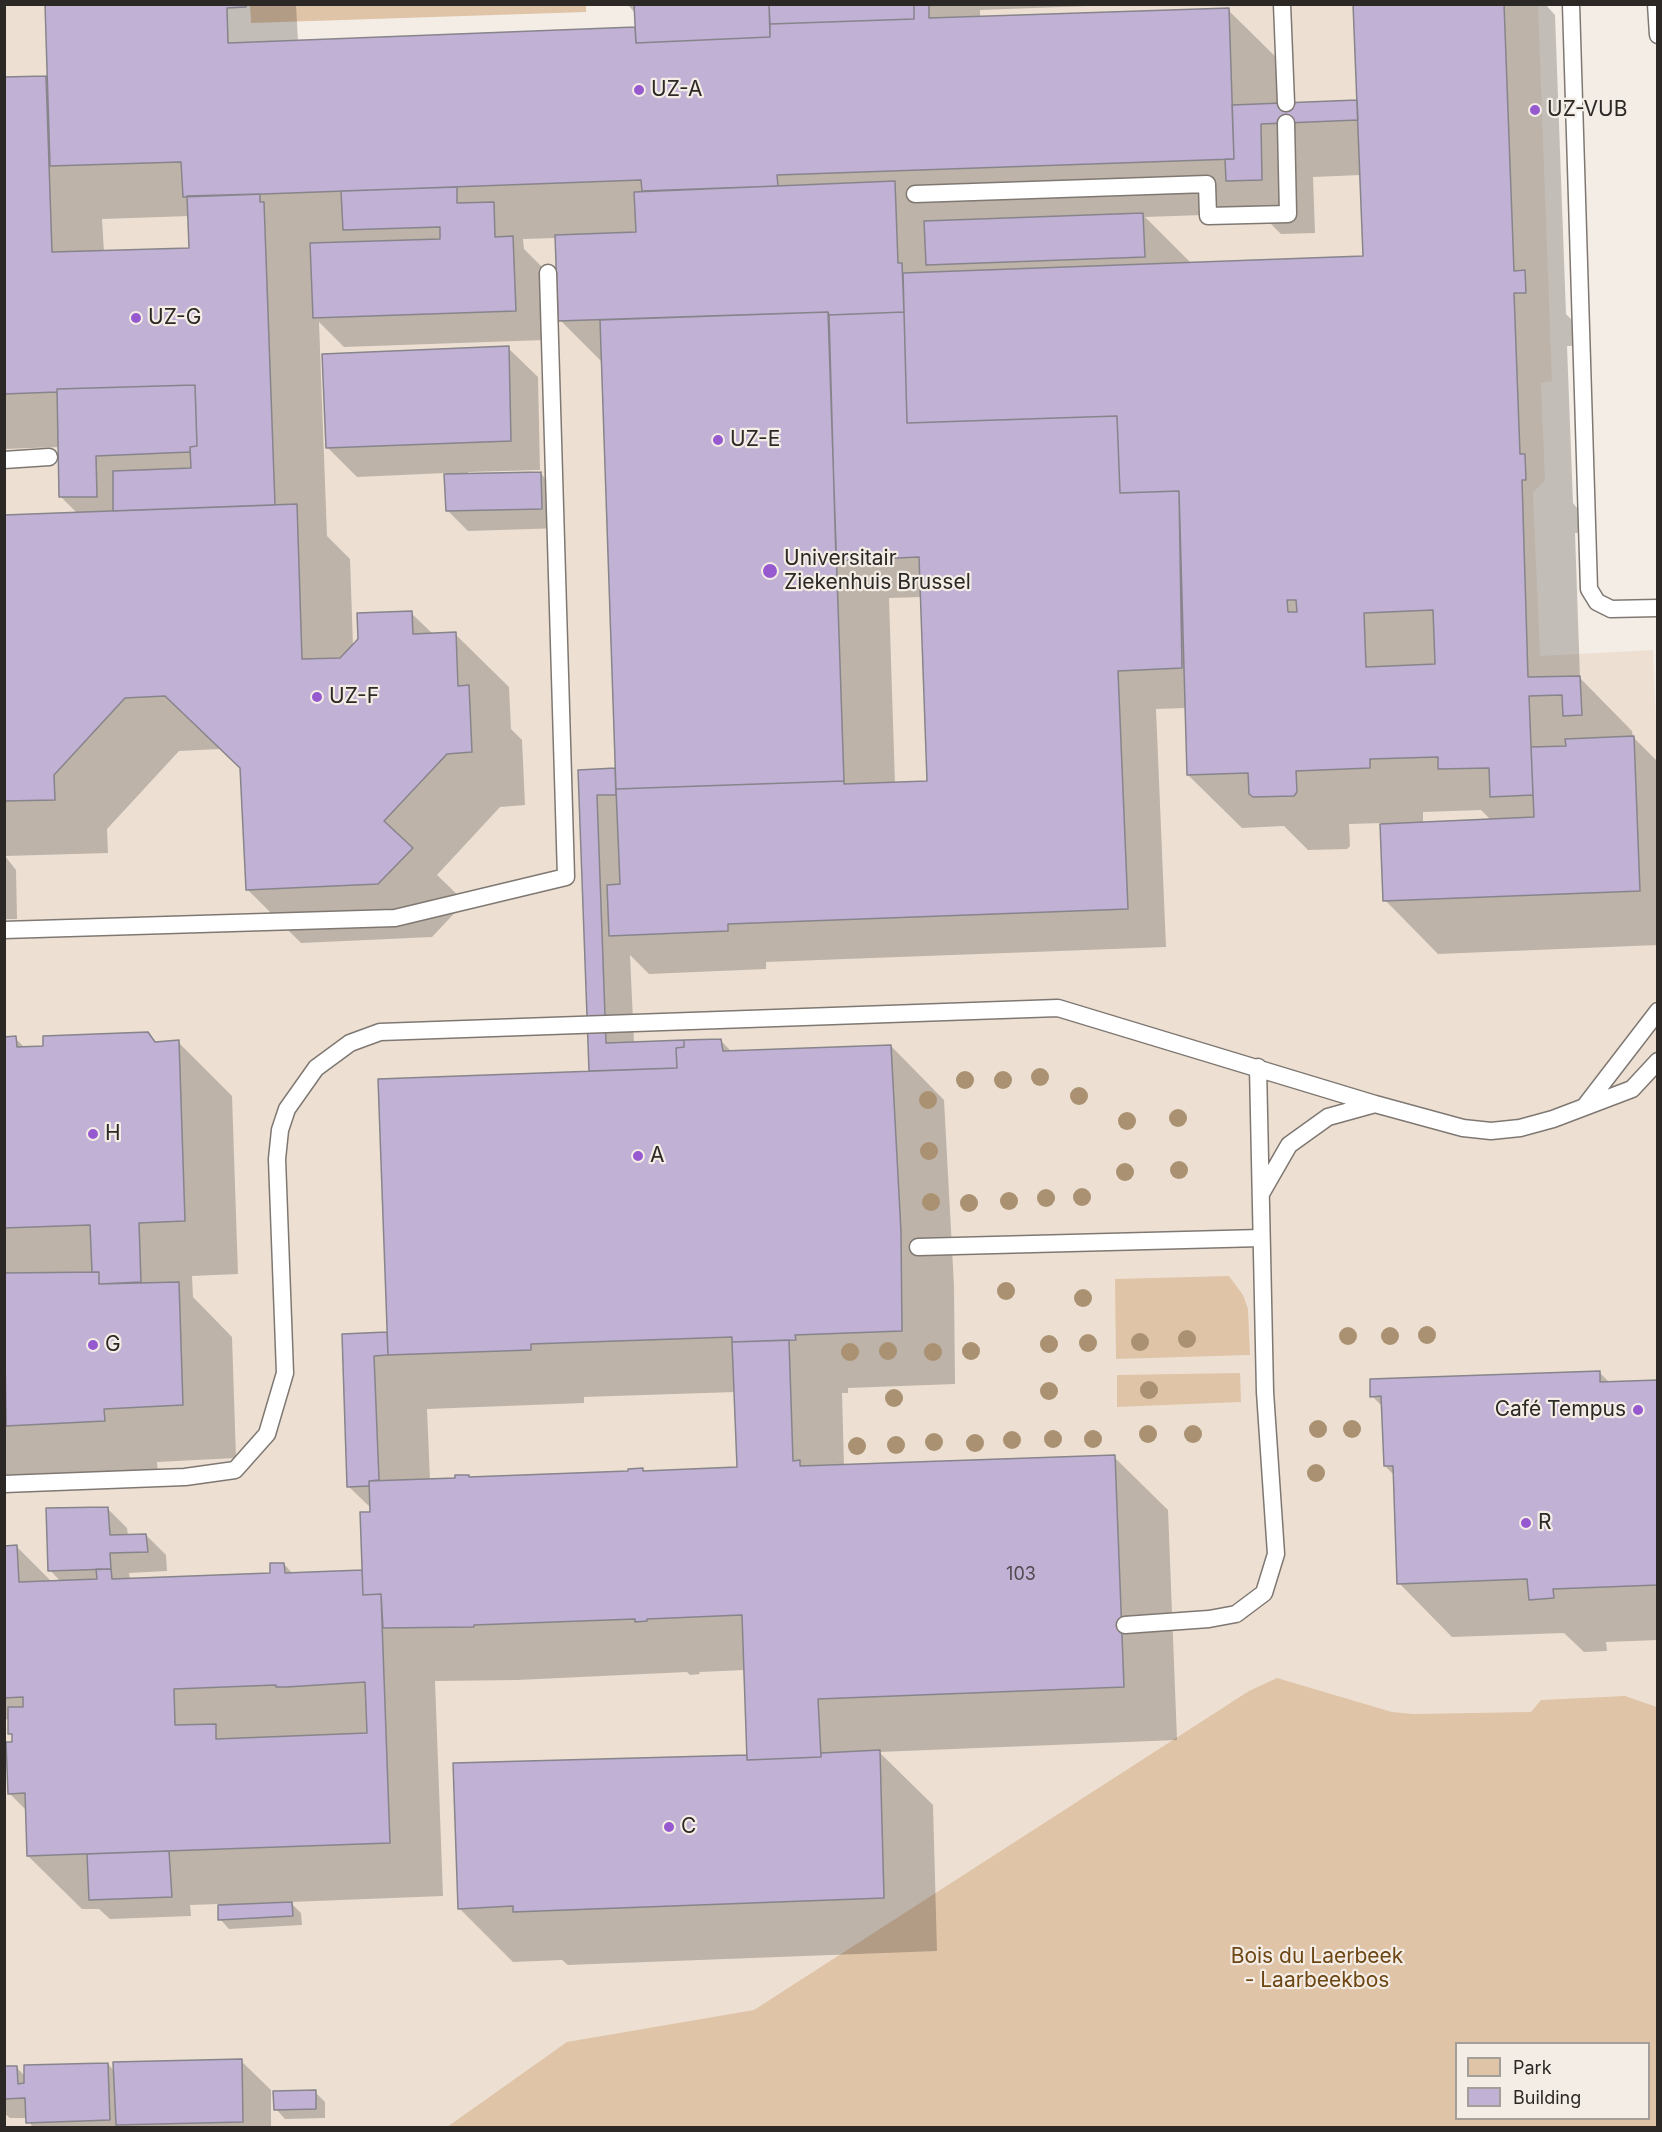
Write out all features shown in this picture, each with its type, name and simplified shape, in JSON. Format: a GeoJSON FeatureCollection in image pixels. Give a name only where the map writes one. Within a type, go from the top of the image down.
{"type":"FeatureCollection","features":[{"type":"Feature","properties":{"kind":"lane"},"geometry":{"type":"LineString","coordinates":[[1282,4],[1286,103]]}},
{"type":"Feature","properties":{"kind":"lane"},"geometry":{"type":"LineString","coordinates":[[1571,4],[1589,589],[1597,602],[1611,609],[1658,608]]}},
{"type":"Feature","properties":{"kind":"lane"},"geometry":{"type":"LineString","coordinates":[[1656,4],[1658,35]]}},
{"type":"Feature","properties":{"kind":"lane"},"geometry":{"type":"LineString","coordinates":[[915,194],[1207,184],[1208,216],[1287,214],[1286,123]]}},
{"type":"Feature","properties":{"kind":"lane"},"geometry":{"type":"LineString","coordinates":[[4,930],[395,918],[566,877],[548,273]]}},
{"type":"Feature","properties":{"kind":"lane"},"geometry":{"type":"LineString","coordinates":[[4,460],[49,457]]}},
{"type":"Feature","properties":{"kind":"lane"},"geometry":{"type":"LineString","coordinates":[[4,1484],[185,1477],[235,1470],[267,1434],[285,1373],[277,1159],[280,1130],[287,1110],[306,1079],[331,1056],[364,1036],[396,1029],[1058,1008],[1375,1104],[1463,1128],[1491,1131],[1531,1125],[1632,1089],[1658,1061]]}},
{"type":"Feature","properties":{"kind":"lane"},"geometry":{"type":"LineString","coordinates":[[1585,1106],[1658,1011]]}},
{"type":"Feature","properties":{"kind":"lane"},"geometry":{"type":"LineString","coordinates":[[1125,1625],[1209,1619],[1236,1614],[1264,1593],[1276,1554],[1265,1392],[1258,1067]]}},
{"type":"Feature","properties":{"kind":"lane"},"geometry":{"type":"LineString","coordinates":[[1262,1193],[1289,1145],[1328,1117],[1375,1104]]}},
{"type":"Feature","properties":{"kind":"lane"},"geometry":{"type":"LineString","coordinates":[[918,1247],[1261,1238]]}},
{"type":"Feature","properties":{"kind":"shaded area"},"geometry":{"type":"Polygon","coordinates":[[[634,4],[1538,5],[1552,381],[1541,383],[1545,480],[1533,493],[1540,656],[1653,650],[1658,775],[1657,1878],[837,2127],[5,2128],[5,5],[245,5],[246,7],[227,8],[229,43],[635,27],[634,4]]]}},
{"type":"Feature","properties":{"kind":"green space"},"geometry":{"type":"Polygon","coordinates":[[[586,4],[586,12],[251,23],[250,5],[586,4]]]}},
{"type":"Feature","properties":{"kind":"green space"},"geometry":{"type":"Polygon","coordinates":[[[1229,1276],[1243,1295],[1248,1309],[1250,1355],[1116,1359],[1115,1279],[1229,1276]]]}},
{"type":"Feature","properties":{"kind":"green space"},"geometry":{"type":"Polygon","coordinates":[[[1240,1373],[1241,1402],[1117,1407],[1117,1375],[1240,1373]]]}},
{"type":"Feature","properties":{"kind":"green space","name":"Bois du Laerbeek - Laarbeekbos"},"geometry":{"type":"Polygon","coordinates":[[[1277,1678],[1392,1712],[1413,1714],[1531,1712],[1541,1700],[1625,1696],[1657,1707],[1657,2127],[447,2127],[567,2042],[754,2010],[1249,1691],[1277,1678]]]}},
{"type":"Feature","properties":{"kind":"building","name":"UZ-A"},"geometry":{"type":"Polygon","coordinates":[[[45,4],[245,4],[246,7],[227,8],[228,43],[635,27],[636,43],[770,37],[770,24],[914,19],[914,4],[929,4],[929,18],[1229,8],[1234,159],[777,175],[778,186],[642,191],[641,180],[183,197],[181,162],[50,166],[45,4]]]}},
{"type":"Feature","properties":{"kind":"building"},"geometry":{"type":"Polygon","coordinates":[[[634,4],[769,4],[770,37],[636,43],[634,4]]]}},
{"type":"Feature","properties":{"kind":"building"},"geometry":{"type":"Polygon","coordinates":[[[769,4],[914,4],[914,19],[770,24],[769,4]]]}},
{"type":"Feature","properties":{"kind":"building"},"geometry":{"type":"Polygon","coordinates":[[[1353,4],[1504,4],[1514,271],[1525,270],[1526,293],[1514,293],[1520,454],[1525,454],[1526,480],[1522,480],[1528,677],[1580,676],[1582,715],[1563,716],[1562,695],[1529,696],[1533,795],[1490,797],[1489,768],[1438,769],[1438,757],[1370,759],[1370,768],[1296,771],[1297,792],[1294,796],[1253,797],[1249,794],[1248,773],[1187,775],[1179,491],[1120,493],[1117,416],[907,423],[903,273],[1363,256],[1353,4]],[[1287,600],[1288,612],[1297,612],[1296,600],[1287,600]],[[1433,610],[1364,613],[1366,667],[1435,664],[1433,610]]]}},
{"type":"Feature","properties":{"kind":"building","name":"UZ-G"},"geometry":{"type":"Polygon","coordinates":[[[46,76],[52,252],[189,248],[187,196],[260,194],[260,202],[264,202],[275,505],[113,511],[113,471],[191,468],[190,447],[197,446],[195,385],[57,389],[57,392],[4,394],[4,77],[46,76]]]}},
{"type":"Feature","properties":{"kind":"building"},"geometry":{"type":"Polygon","coordinates":[[[1357,100],[1358,120],[1261,124],[1262,180],[1226,181],[1225,159],[1234,159],[1232,105],[1357,100]]]}},
{"type":"Feature","properties":{"kind":"building"},"geometry":{"type":"Polygon","coordinates":[[[895,181],[898,263],[902,263],[904,312],[829,315],[828,312],[558,321],[555,235],[636,232],[634,192],[895,181]]]}},
{"type":"Feature","properties":{"kind":"building"},"geometry":{"type":"Polygon","coordinates":[[[457,187],[457,203],[494,202],[495,237],[513,236],[516,311],[313,318],[310,243],[440,239],[440,227],[343,230],[341,191],[457,187]]]}},
{"type":"Feature","properties":{"kind":"building"},"geometry":{"type":"Polygon","coordinates":[[[1143,213],[1145,257],[926,265],[924,221],[1143,213]]]}},
{"type":"Feature","properties":{"kind":"building","name":"UZ-E"},"geometry":{"type":"Polygon","coordinates":[[[828,312],[844,781],[616,789],[600,320],[828,312]]]}},
{"type":"Feature","properties":{"kind":"building"},"geometry":{"type":"Polygon","coordinates":[[[904,312],[907,423],[1117,416],[1120,493],[1179,491],[1182,668],[1118,671],[1128,909],[728,924],[728,931],[609,936],[607,885],[620,884],[616,789],[844,781],[844,784],[927,781],[919,557],[836,561],[829,315],[904,312]]]}},
{"type":"Feature","properties":{"kind":"building"},"geometry":{"type":"Polygon","coordinates":[[[509,346],[511,441],[326,448],[322,354],[509,346]]]}},
{"type":"Feature","properties":{"kind":"building"},"geometry":{"type":"Polygon","coordinates":[[[195,385],[197,446],[190,447],[190,452],[96,456],[97,497],[59,497],[57,389],[195,385]]]}},
{"type":"Feature","properties":{"kind":"building"},"geometry":{"type":"Polygon","coordinates":[[[541,472],[542,509],[446,511],[444,474],[541,472]]]}},
{"type":"Feature","properties":{"kind":"building","name":"UZ-F"},"geometry":{"type":"Polygon","coordinates":[[[297,504],[302,659],[340,658],[358,639],[357,613],[412,611],[413,634],[456,632],[458,686],[469,685],[472,752],[447,754],[384,821],[413,848],[378,884],[246,890],[240,768],[165,696],[125,698],[54,775],[55,800],[4,801],[4,515],[297,504]]]}},
{"type":"Feature","properties":{"kind":"building"},"geometry":{"type":"Polygon","coordinates":[[[1634,736],[1640,891],[1383,901],[1380,824],[1534,817],[1531,747],[1566,746],[1565,739],[1634,736]]]}},
{"type":"Feature","properties":{"kind":"building"},"geometry":{"type":"Polygon","coordinates":[[[615,768],[616,795],[597,795],[606,1043],[684,1040],[684,1047],[676,1048],[677,1068],[589,1071],[578,770],[615,768]]]}},
{"type":"Feature","properties":{"kind":"building","name":"H"},"geometry":{"type":"Polygon","coordinates":[[[148,1032],[155,1042],[179,1040],[185,1221],[139,1223],[141,1282],[99,1284],[99,1272],[92,1272],[90,1225],[4,1228],[4,1037],[16,1036],[17,1047],[43,1046],[43,1036],[148,1032]]]}},
{"type":"Feature","properties":{"kind":"building","name":"A"},"geometry":{"type":"Polygon","coordinates":[[[721,1039],[723,1051],[891,1045],[901,1232],[902,1331],[795,1335],[796,1340],[732,1342],[732,1337],[531,1344],[531,1350],[388,1355],[378,1079],[677,1068],[676,1048],[684,1047],[684,1040],[721,1039]]]}},
{"type":"Feature","properties":{"kind":"building","name":"G"},"geometry":{"type":"Polygon","coordinates":[[[99,1272],[99,1284],[179,1282],[183,1405],[104,1409],[105,1421],[6,1426],[4,1273],[99,1272]]]}},
{"type":"Feature","properties":{"kind":"building"},"geometry":{"type":"Polygon","coordinates":[[[387,1332],[388,1355],[374,1356],[379,1480],[369,1481],[369,1486],[347,1487],[342,1334],[387,1332]]]}},
{"type":"Feature","properties":{"kind":"building"},"geometry":{"type":"Polygon","coordinates":[[[789,1340],[793,1461],[800,1460],[800,1466],[1115,1455],[1124,1687],[818,1699],[821,1757],[747,1760],[742,1615],[647,1619],[647,1621],[635,1622],[635,1619],[474,1625],[474,1627],[383,1628],[381,1594],[363,1595],[360,1512],[370,1512],[369,1481],[455,1478],[455,1475],[469,1475],[469,1477],[628,1471],[628,1469],[643,1468],[643,1471],[737,1467],[732,1342],[789,1340]]]}},
{"type":"Feature","properties":{"kind":"building","name":"R"},"geometry":{"type":"Polygon","coordinates":[[[1600,1371],[1600,1382],[1658,1380],[1658,1585],[1553,1589],[1554,1598],[1529,1600],[1527,1579],[1397,1584],[1393,1466],[1384,1466],[1381,1396],[1370,1397],[1370,1379],[1600,1371]]]}},
{"type":"Feature","properties":{"kind":"building"},"geometry":{"type":"Polygon","coordinates":[[[108,1507],[110,1535],[146,1534],[148,1552],[110,1553],[111,1569],[48,1571],[46,1508],[108,1507]]]}},
{"type":"Feature","properties":{"kind":"building"},"geometry":{"type":"Polygon","coordinates":[[[17,1545],[19,1582],[97,1579],[96,1569],[111,1569],[112,1579],[270,1573],[270,1563],[284,1563],[285,1573],[362,1570],[363,1595],[381,1594],[390,1843],[27,1856],[25,1793],[8,1794],[6,1742],[12,1742],[12,1734],[8,1734],[8,1707],[23,1707],[23,1697],[4,1698],[4,1546],[17,1545]],[[365,1682],[287,1687],[276,1687],[276,1685],[174,1689],[175,1725],[216,1724],[216,1739],[367,1733],[365,1682]]]}},
{"type":"Feature","properties":{"kind":"building","name":"C"},"geometry":{"type":"Polygon","coordinates":[[[880,1750],[884,1898],[513,1912],[513,1906],[458,1909],[453,1763],[747,1755],[747,1760],[821,1757],[821,1753],[880,1750]]]}},
{"type":"Feature","properties":{"kind":"building"},"geometry":{"type":"Polygon","coordinates":[[[169,1851],[172,1897],[89,1900],[87,1854],[169,1851]]]}},
{"type":"Feature","properties":{"kind":"building"},"geometry":{"type":"Polygon","coordinates":[[[292,1902],[293,1916],[218,1920],[218,1905],[292,1902]]]}},
{"type":"Feature","properties":{"kind":"building"},"geometry":{"type":"Polygon","coordinates":[[[242,2059],[243,2122],[116,2125],[113,2062],[242,2059]]]}},
{"type":"Feature","properties":{"kind":"building"},"geometry":{"type":"Polygon","coordinates":[[[108,2063],[110,2120],[26,2123],[25,2098],[4,2099],[4,2066],[17,2066],[18,2084],[24,2083],[24,2065],[108,2063]]]}},
{"type":"Feature","properties":{"kind":"building"},"geometry":{"type":"Polygon","coordinates":[[[316,2090],[316,2109],[274,2110],[273,2091],[316,2090]]]}},
{"type":"Feature","properties":{"kind":"place","name":"UZ-A"},"geometry":{"type":"Point","coordinates":[639,90]}},
{"type":"Feature","properties":{"kind":"place","name":"UZ-VUB"},"geometry":{"type":"Point","coordinates":[1535,110]}},
{"type":"Feature","properties":{"kind":"place","name":"UZ-G"},"geometry":{"type":"Point","coordinates":[136,318]}},
{"type":"Feature","properties":{"kind":"place","name":"UZ-E"},"geometry":{"type":"Point","coordinates":[718,440]}},
{"type":"Feature","properties":{"kind":"place","name":"Universitair Ziekenhuis Brussel"},"geometry":{"type":"Point","coordinates":[770,571]}},
{"type":"Feature","properties":{"kind":"place","name":"UZ-F"},"geometry":{"type":"Point","coordinates":[317,697]}},
{"type":"Feature","properties":{"kind":"place","name":"H"},"geometry":{"type":"Point","coordinates":[93,1134]}},
{"type":"Feature","properties":{"kind":"place","name":"A"},"geometry":{"type":"Point","coordinates":[638,1156]}},
{"type":"Feature","properties":{"kind":"place","name":"G"},"geometry":{"type":"Point","coordinates":[93,1345]}},
{"type":"Feature","properties":{"kind":"place","name":"Café Tempus"},"geometry":{"type":"Point","coordinates":[1638,1410]}},
{"type":"Feature","properties":{"kind":"place","name":"R"},"geometry":{"type":"Point","coordinates":[1526,1523]}},
{"type":"Feature","properties":{"kind":"place","name":"C"},"geometry":{"type":"Point","coordinates":[669,1827]}}]}
